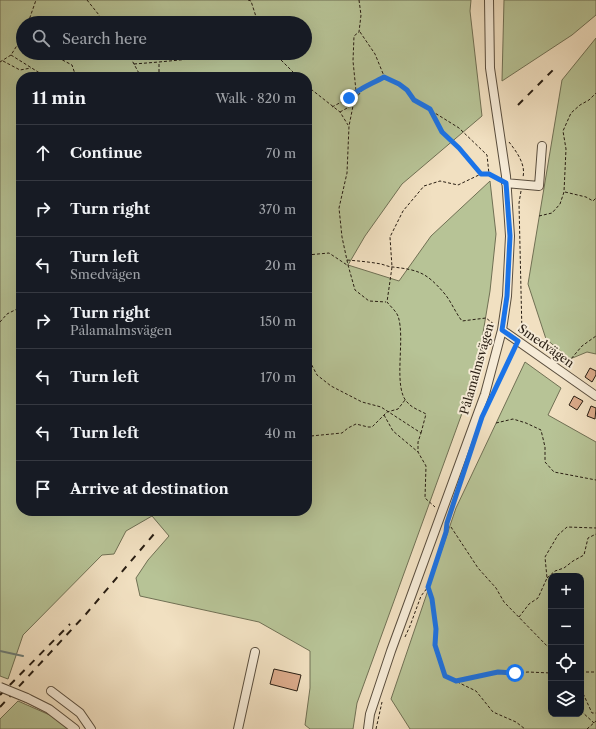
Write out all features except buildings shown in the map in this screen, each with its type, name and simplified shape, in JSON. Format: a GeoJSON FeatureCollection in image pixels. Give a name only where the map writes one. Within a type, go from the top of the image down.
{"type":"FeatureCollection","features":[{"type":"Feature","properties":{"kind":"street","name":"Pålamalmsvägen"},"geometry":{"type":"LineString","coordinates":[[368,729],[370,714],[391,651],[485,394],[502,330],[507,296],[510,236],[506,183],[490,68],[489,0]]}},
{"type":"Feature","properties":{"kind":"street"},"geometry":{"type":"LineString","coordinates":[[506,183],[539,186],[542,146]]}},
{"type":"Feature","properties":{"kind":"street","name":"Smedvägen"},"geometry":{"type":"LineString","coordinates":[[502,330],[596,396]]}},
{"type":"Feature","properties":{"kind":"street"},"geometry":{"type":"LineString","coordinates":[[238,729],[255,652]]}},
{"type":"Feature","properties":{"kind":"street"},"geometry":{"type":"LineString","coordinates":[[0,687],[49,709],[75,729]]}},
{"type":"Feature","properties":{"kind":"street"},"geometry":{"type":"LineString","coordinates":[[51,691],[80,712],[91,729]]}},
{"type":"Feature","properties":{"kind":"path"},"geometry":{"type":"LineString","coordinates":[[30,16],[36,0]]}},
{"type":"Feature","properties":{"kind":"path"},"geometry":{"type":"LineString","coordinates":[[87,0],[99,16]]}},
{"type":"Feature","properties":{"kind":"path"},"geometry":{"type":"LineString","coordinates":[[248,0],[251,1],[256,16]]}},
{"type":"Feature","properties":{"kind":"path"},"geometry":{"type":"LineString","coordinates":[[359,0],[361,15],[360,32],[375,54],[384,77],[399,84],[407,90],[414,100],[459,128],[487,155],[489,174]]}},
{"type":"Feature","properties":{"kind":"path"},"geometry":{"type":"LineString","coordinates":[[360,32],[354,36],[353,61],[356,91],[349,126],[347,173],[339,208],[342,237],[355,290],[369,300],[387,302],[398,315],[402,347],[399,374],[402,395],[408,403],[426,414],[418,442],[418,452]]}},
{"type":"Feature","properties":{"kind":"path"},"geometry":{"type":"LineString","coordinates":[[0,62],[11,55],[16,48]]}},
{"type":"Feature","properties":{"kind":"path"},"geometry":{"type":"LineString","coordinates":[[11,55],[16,58]]}},
{"type":"Feature","properties":{"kind":"path"},"geometry":{"type":"LineString","coordinates":[[19,60],[38,72]]}},
{"type":"Feature","properties":{"kind":"path"},"geometry":{"type":"LineString","coordinates":[[62,60],[72,65],[74,72]]}},
{"type":"Feature","properties":{"kind":"path"},"geometry":{"type":"LineString","coordinates":[[132,60],[138,72]]}},
{"type":"Feature","properties":{"kind":"path"},"geometry":{"type":"LineString","coordinates":[[134,64],[180,60]]}},
{"type":"Feature","properties":{"kind":"path"},"geometry":{"type":"LineString","coordinates":[[281,60],[293,72]]}},
{"type":"Feature","properties":{"kind":"path"},"geometry":{"type":"LineString","coordinates":[[3,61],[20,70],[31,68]]}},
{"type":"Feature","properties":{"kind":"path"},"geometry":{"type":"LineString","coordinates":[[159,62],[159,72]]}},
{"type":"Feature","properties":{"kind":"path"},"geometry":{"type":"LineString","coordinates":[[332,107],[349,98],[356,91],[365,88],[384,77]]}},
{"type":"Feature","properties":{"kind":"path"},"geometry":{"type":"LineString","coordinates":[[340,112],[350,107],[365,88]]}},
{"type":"Feature","properties":{"kind":"path"},"geometry":{"type":"LineString","coordinates":[[312,90],[340,112],[349,126]]}},
{"type":"Feature","properties":{"kind":"path"},"geometry":{"type":"LineString","coordinates":[[539,216],[552,213],[560,204],[564,192],[566,149],[562,131],[571,113],[596,94]]}},
{"type":"Feature","properties":{"kind":"path"},"geometry":{"type":"LineString","coordinates":[[430,109],[442,132],[459,148],[481,174]]}},
{"type":"Feature","properties":{"kind":"path"},"geometry":{"type":"LineString","coordinates":[[492,397],[522,334],[519,203],[524,172],[517,152],[506,139]]}},
{"type":"Feature","properties":{"kind":"path"},"geometry":{"type":"LineString","coordinates":[[387,302],[392,267],[390,237],[403,211],[424,186],[440,181],[458,185],[481,174],[489,174],[506,183]]}},
{"type":"Feature","properties":{"kind":"path"},"geometry":{"type":"LineString","coordinates":[[564,192],[586,197],[593,201],[596,198]]}},
{"type":"Feature","properties":{"kind":"path"},"geometry":{"type":"LineString","coordinates":[[312,255],[329,254],[348,265]]}},
{"type":"Feature","properties":{"kind":"path"},"geometry":{"type":"LineString","coordinates":[[347,260],[407,268],[418,272],[432,280],[445,294],[456,314],[462,321],[486,318],[502,330]]}},
{"type":"Feature","properties":{"kind":"path"},"geometry":{"type":"LineString","coordinates":[[0,322],[7,314],[16,310]]}},
{"type":"Feature","properties":{"kind":"path"},"geometry":{"type":"LineString","coordinates":[[561,372],[582,346],[596,336]]}},
{"type":"Feature","properties":{"kind":"path"},"geometry":{"type":"LineString","coordinates":[[312,366],[317,375],[331,386],[362,402],[381,407],[421,433]]}},
{"type":"Feature","properties":{"kind":"path"},"geometry":{"type":"LineString","coordinates":[[312,436],[342,433],[356,424],[372,427],[387,412],[398,409],[405,400]]}},
{"type":"Feature","properties":{"kind":"path"},"geometry":{"type":"LineString","coordinates":[[384,415],[393,431],[418,452],[426,466],[426,498],[436,508]]}},
{"type":"Feature","properties":{"kind":"path"},"geometry":{"type":"LineString","coordinates":[[496,423],[513,419],[541,430],[545,447],[545,462],[554,472],[596,480]]}},
{"type":"Feature","properties":{"kind":"path"},"geometry":{"type":"LineString","coordinates":[[405,637],[421,596],[428,587],[446,532],[447,523],[454,500]]}},
{"type":"Feature","properties":{"kind":"path"},"geometry":{"type":"LineString","coordinates":[[547,578],[545,558],[558,535],[567,526],[596,528]]}},
{"type":"Feature","properties":{"kind":"path"},"geometry":{"type":"LineString","coordinates":[[451,527],[478,568],[496,588],[504,602],[548,647]]}},
{"type":"Feature","properties":{"kind":"path"},"geometry":{"type":"LineString","coordinates":[[520,617],[529,604],[538,598],[547,578],[555,571],[564,568],[584,555],[588,538],[596,534]]}},
{"type":"Feature","properties":{"kind":"path"},"geometry":{"type":"LineString","coordinates":[[428,587],[432,599],[436,629],[435,645],[445,676],[476,691],[493,712],[516,722],[525,729]]}},
{"type":"Feature","properties":{"kind":"path"},"geometry":{"type":"LineString","coordinates":[[456,681],[498,672],[548,673]]}},
{"type":"Feature","properties":{"kind":"path"},"geometry":{"type":"LineString","coordinates":[[584,672],[596,672]]}},
{"type":"Feature","properties":{"kind":"path"},"geometry":{"type":"LineString","coordinates":[[584,696],[592,713],[596,713]]}},
{"type":"Feature","properties":{"kind":"path"},"geometry":{"type":"LineString","coordinates":[[376,729],[384,698]]}},
{"type":"Feature","properties":{"kind":"path"},"geometry":{"type":"LineString","coordinates":[[584,714],[594,723]]}},
{"type":"Feature","properties":{"kind":"path"},"geometry":{"type":"LineString","coordinates":[[587,729],[596,721]]}},
{"type":"Feature","properties":{"kind":"green space"},"geometry":{"type":"Polygon","coordinates":[[[0,0],[471,0],[470,11],[482,116],[402,184],[365,236],[348,265],[399,281],[431,236],[490,181],[496,234],[490,291],[482,339],[465,405],[357,703],[353,729],[310,729],[305,725],[310,688],[310,651],[259,622],[140,596],[136,578],[148,560],[169,536],[152,516],[126,531],[114,554],[102,555],[23,635],[8,679],[0,676],[0,0]]]}},
{"type":"Feature","properties":{"kind":"green space"},"geometry":{"type":"Polygon","coordinates":[[[504,0],[596,0],[596,15],[572,35],[502,81],[504,0]]]}},
{"type":"Feature","properties":{"kind":"green space"},"geometry":{"type":"Polygon","coordinates":[[[596,38],[596,354],[587,352],[570,359],[546,339],[528,284],[562,80],[596,38]]]}},
{"type":"Feature","properties":{"kind":"green space"},"geometry":{"type":"Polygon","coordinates":[[[525,362],[561,388],[548,415],[596,442],[596,729],[410,729],[391,699],[456,508],[525,362]]]}},
{"type":"Feature","properties":{"kind":"green space"},"geometry":{"type":"Polygon","coordinates":[[[18,701],[52,716],[69,729],[0,729],[0,719],[18,701]]]}},
{"type":"Feature","properties":{"kind":"waterway"},"geometry":{"type":"LineString","coordinates":[[0,651],[23,656]]}},
{"type":"Feature","properties":{"kind":"railway"},"geometry":{"type":"LineString","coordinates":[[518,105],[556,67]]}},
{"type":"Feature","properties":{"kind":"railway"},"geometry":{"type":"LineString","coordinates":[[0,707],[86,614],[154,534]]}},
{"type":"Feature","properties":{"kind":"railway"},"geometry":{"type":"LineString","coordinates":[[0,695],[70,624]]}},
{"type":"Feature","properties":{"kind":"route"},"geometry":{"type":"LineString","coordinates":[[349,98],[356,91],[373,84],[384,77],[399,84],[407,90],[414,100],[430,109],[442,132],[459,148],[481,174],[489,174],[506,183],[510,236],[507,296],[502,330],[518,341],[482,417],[447,523],[446,532],[428,587],[432,599],[436,629],[435,645],[445,676],[456,681],[498,672],[515,673]]}}]}
